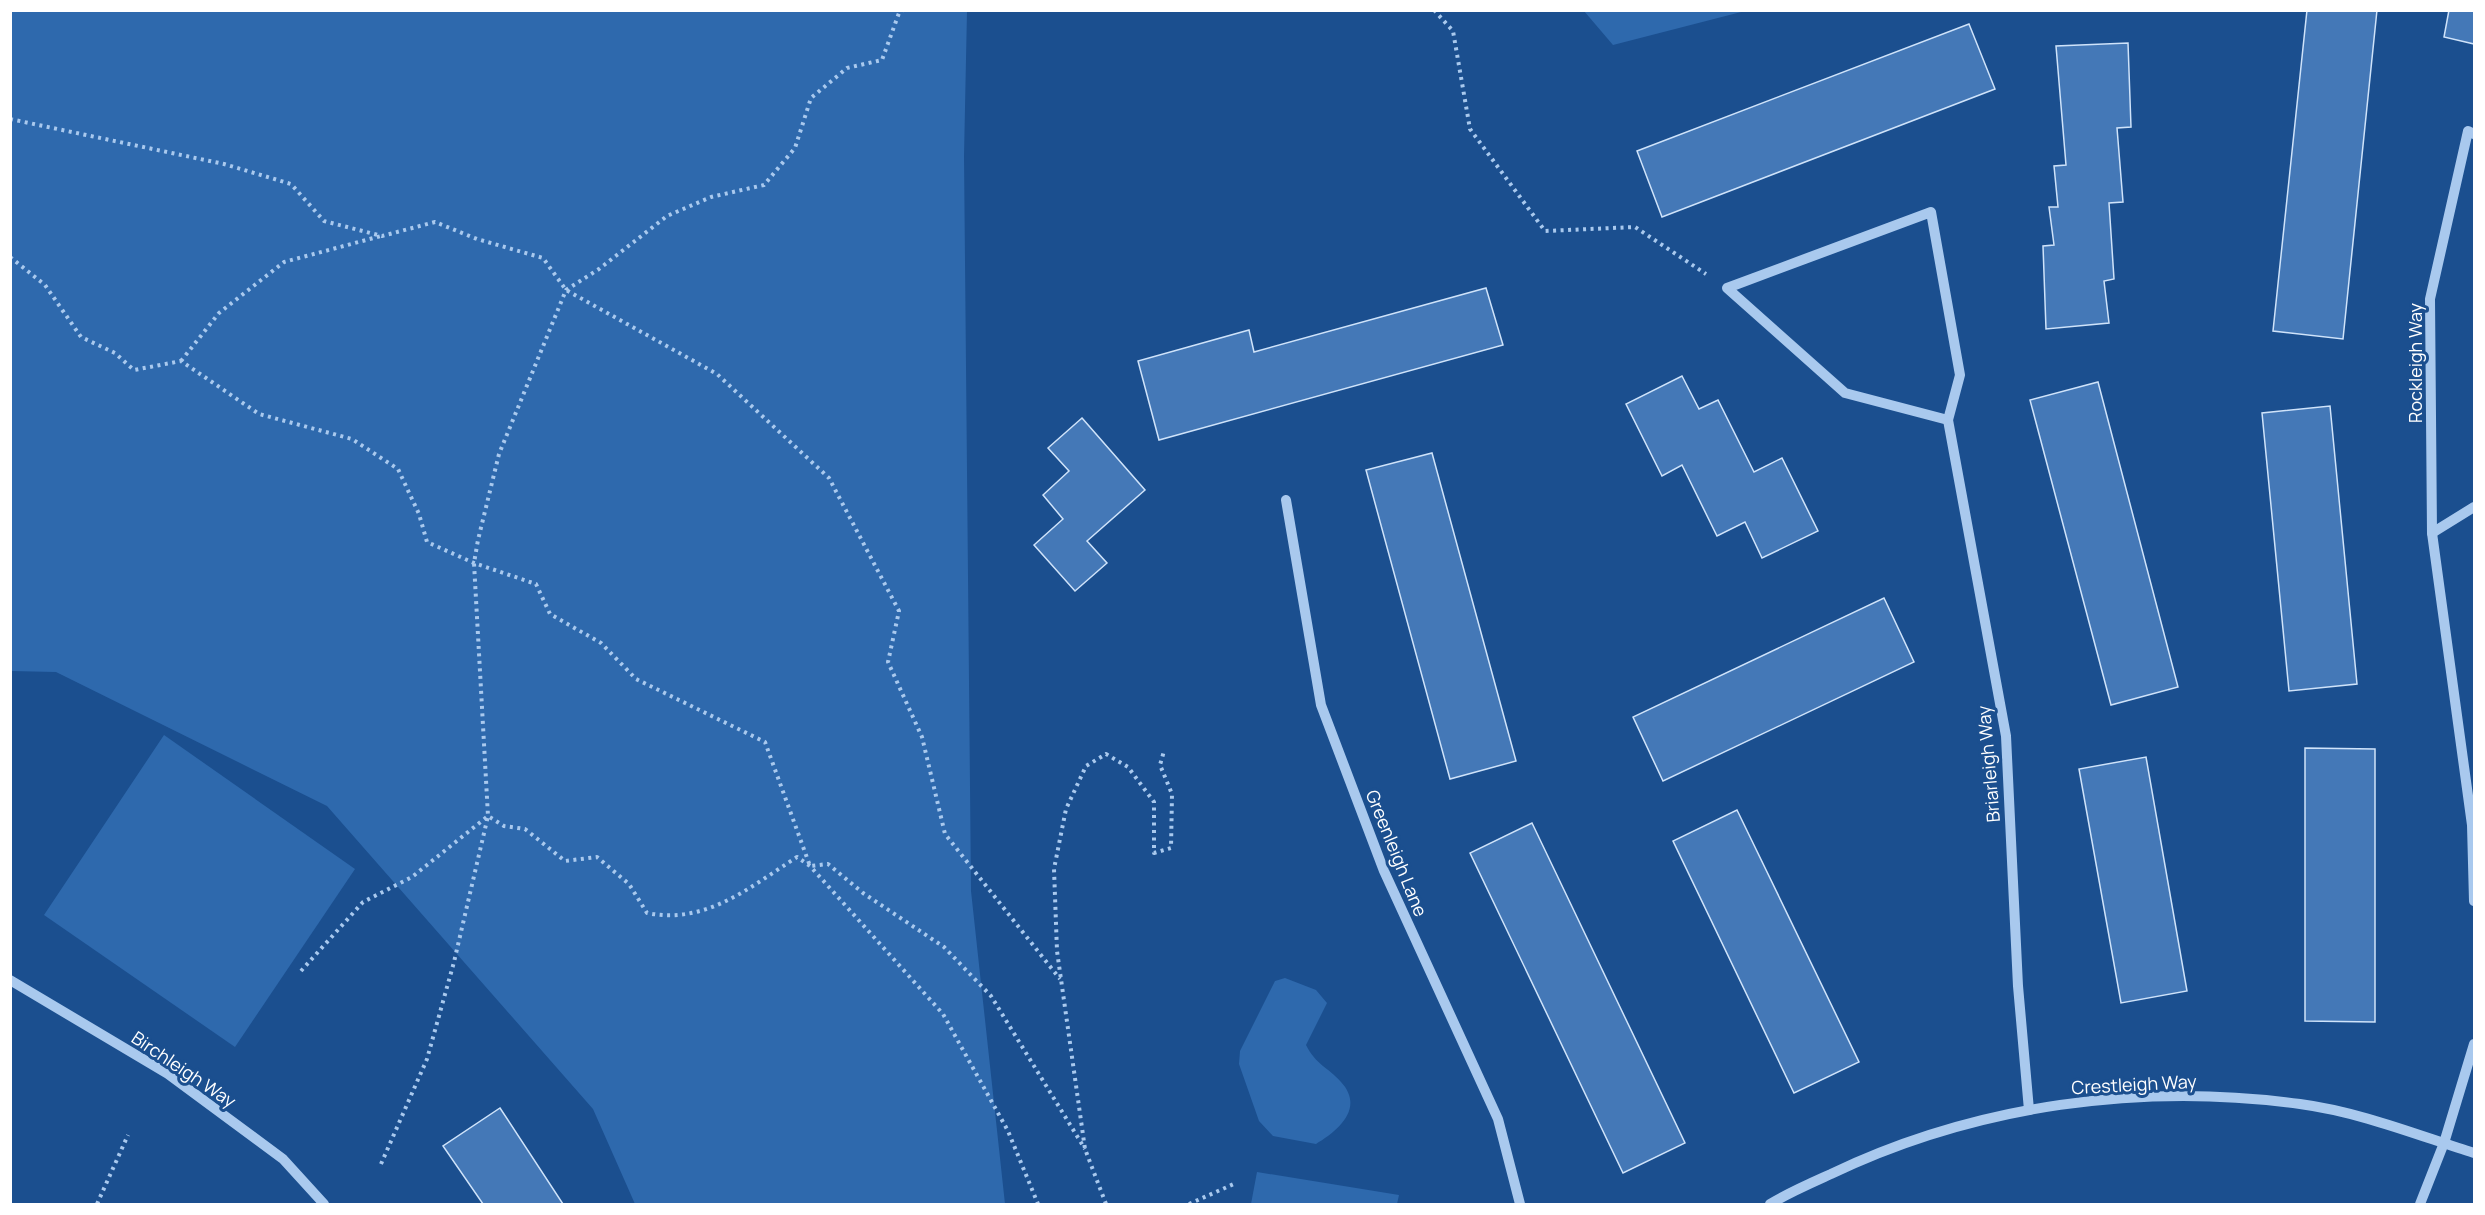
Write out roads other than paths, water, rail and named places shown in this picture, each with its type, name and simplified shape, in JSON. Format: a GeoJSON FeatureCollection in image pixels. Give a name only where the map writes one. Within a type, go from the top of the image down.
{"type":"FeatureCollection","features":[{"type":"Feature","properties":{"kind":"street","name":"Rockleigh Way"},"geometry":{"type":"LineString","coordinates":[[2475,134],[2468,131],[2430,299],[2432,533],[2472,825],[2475,901]]}},
{"type":"Feature","properties":{"kind":"street"},"geometry":{"type":"LineString","coordinates":[[1931,212],[1960,375],[1948,420],[1845,393],[1726,288],[1931,212]]}},
{"type":"Feature","properties":{"kind":"street","name":"Briarleigh Way"},"geometry":{"type":"LineString","coordinates":[[1948,420],[2006,736],[2020,1016],[2029,1110]]}},
{"type":"Feature","properties":{"kind":"street","name":"Greenleigh Lane"},"geometry":{"type":"LineString","coordinates":[[1286,500],[1321,705],[1384,871],[1498,1119],[1520,1204]]}},
{"type":"Feature","properties":{"kind":"street"},"geometry":{"type":"LineString","coordinates":[[2432,533],[2475,507]]}},
{"type":"Feature","properties":{"kind":"street","name":"Birchleigh Way"},"geometry":{"type":"LineString","coordinates":[[10,980],[168,1074],[283,1159],[324,1204]]}},
{"type":"Feature","properties":{"kind":"street"},"geometry":{"type":"LineString","coordinates":[[2420,1204],[2444,1143],[2475,1044]]}},
{"type":"Feature","properties":{"kind":"street","name":"Crestleigh Way"},"geometry":{"type":"LineString","coordinates":[[1770,1204],[1782,1201],[1865,1157],[1945,1129],[2029,1110],[2111,1098],[2210,1096],[2300,1104],[2344,1112],[2475,1153]]}}]}
